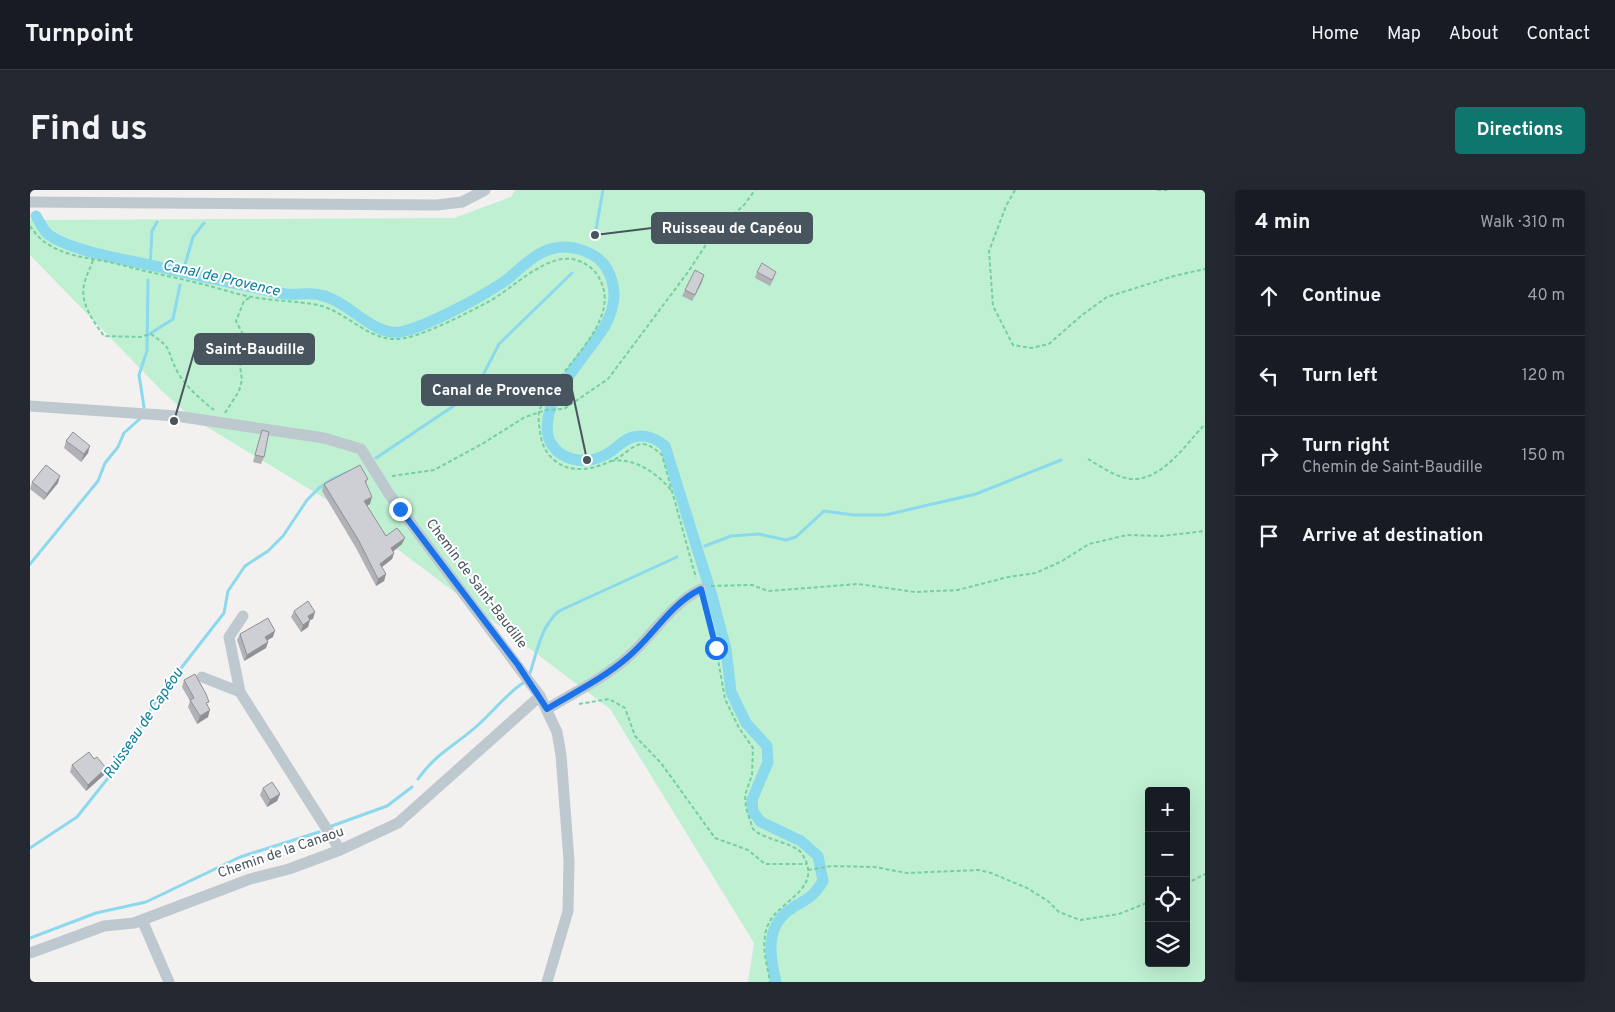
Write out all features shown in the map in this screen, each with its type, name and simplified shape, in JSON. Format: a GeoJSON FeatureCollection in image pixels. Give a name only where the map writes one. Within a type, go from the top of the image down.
{"type":"FeatureCollection","features":[{"type":"Feature","properties":{"kind":"street"},"geometry":{"type":"LineString","coordinates":[[30,202],[437,205],[462,202],[485,190]]}},
{"type":"Feature","properties":{"kind":"street","name":"Chemin de Saint-Baudille"},"geometry":{"type":"LineString","coordinates":[[30,406],[145,413],[223,421],[324,438],[361,449],[368,457],[389,494],[540,696],[557,732],[564,777],[570,889],[564,931],[547,982]]}},
{"type":"Feature","properties":{"kind":"street"},"geometry":{"type":"LineString","coordinates":[[547,709],[615,667],[644,642],[662,620],[701,589]]}},
{"type":"Feature","properties":{"kind":"street"},"geometry":{"type":"LineString","coordinates":[[243,616],[229,636],[240,692],[340,850]]}},
{"type":"Feature","properties":{"kind":"street"},"geometry":{"type":"LineString","coordinates":[[202,677],[240,692]]}},
{"type":"Feature","properties":{"kind":"street","name":"Chemin de la Canaou"},"geometry":{"type":"LineString","coordinates":[[30,953],[104,926],[134,923],[250,879],[288,869],[340,850],[398,824],[540,696]]}},
{"type":"Feature","properties":{"kind":"street"},"geometry":{"type":"LineString","coordinates":[[142,920],[169,982]]}},
{"type":"Feature","properties":{"kind":"path"},"geometry":{"type":"LineString","coordinates":[[381,478],[434,470],[482,444],[525,417],[546,410],[557,412],[579,400],[608,379],[688,272],[715,231],[744,205],[755,190]]}},
{"type":"Feature","properties":{"kind":"path"},"geometry":{"type":"LineString","coordinates":[[1015,190],[1006,206],[989,251],[993,306],[1013,345],[1031,348],[1048,344],[1082,315],[1107,298],[1174,276],[1205,269]]}},
{"type":"Feature","properties":{"kind":"path"},"geometry":{"type":"LineString","coordinates":[[1157,190],[1169,190]]}},
{"type":"Feature","properties":{"kind":"path"},"geometry":{"type":"LineString","coordinates":[[30,226],[45,242],[79,257],[251,297],[328,308],[335,310],[367,332],[392,339],[406,338],[455,319],[489,302],[532,272],[557,260],[569,258],[581,261],[591,267],[599,277],[604,288],[604,303],[592,332],[546,398],[538,414],[541,440],[547,452],[555,461],[576,469],[586,469],[607,462],[641,444],[652,447],[662,455],[701,589],[716,648],[725,699],[739,728],[753,748],[752,775],[745,795],[748,819],[758,833],[799,850],[807,864],[806,886],[795,894],[768,924],[764,950],[770,982]]}},
{"type":"Feature","properties":{"kind":"path"},"geometry":{"type":"LineString","coordinates":[[93,260],[82,292],[90,314],[104,336],[140,337],[151,334],[168,346],[176,370],[189,388],[223,421],[231,401],[239,391],[242,380],[240,366],[246,340],[236,321],[244,301],[251,297]]}},
{"type":"Feature","properties":{"kind":"path"},"geometry":{"type":"LineString","coordinates":[[1088,459],[1122,477],[1134,479],[1149,476],[1164,467],[1205,424]]}},
{"type":"Feature","properties":{"kind":"path"},"geometry":{"type":"LineString","coordinates":[[607,462],[627,460],[641,466],[660,479],[672,492]]}},
{"type":"Feature","properties":{"kind":"path"},"geometry":{"type":"LineString","coordinates":[[715,585],[752,585],[768,591],[858,584],[915,592],[958,590],[1008,577],[1036,573],[1062,561],[1089,544],[1118,537],[1127,535],[1162,536],[1205,531]]}},
{"type":"Feature","properties":{"kind":"path"},"geometry":{"type":"LineString","coordinates":[[577,705],[609,699],[625,708],[635,736],[661,763],[715,838],[748,850],[765,864],[807,864]]}},
{"type":"Feature","properties":{"kind":"path"},"geometry":{"type":"LineString","coordinates":[[808,870],[832,866],[875,867],[907,872],[979,870],[991,872],[1027,888],[1048,901],[1059,912],[1080,920],[1119,914],[1145,904]]}},
{"type":"Feature","properties":{"kind":"path"},"geometry":{"type":"LineString","coordinates":[[1190,882],[1205,874]]}},
{"type":"Feature","properties":{"kind":"green space"},"geometry":{"type":"Polygon","coordinates":[[[515,190],[1205,190],[1205,982],[748,982],[754,943],[610,709],[352,515],[192,418],[161,390],[30,255],[30,220],[454,218],[511,197],[515,190]]]}},
{"type":"Feature","properties":{"kind":"building"},"geometry":{"type":"Polygon","coordinates":[[[762,263],[776,272],[772,280],[757,272],[762,263]]]}},
{"type":"Feature","properties":{"kind":"building"},"geometry":{"type":"Polygon","coordinates":[[[695,270],[704,275],[695,295],[685,290],[695,270]]]}},
{"type":"Feature","properties":{"kind":"building"},"geometry":{"type":"Polygon","coordinates":[[[262,430],[269,432],[264,457],[255,455],[262,430]]]}},
{"type":"Feature","properties":{"kind":"building"},"geometry":{"type":"Polygon","coordinates":[[[73,432],[90,446],[84,454],[66,441],[73,432]]]}},
{"type":"Feature","properties":{"kind":"building"},"geometry":{"type":"Polygon","coordinates":[[[46,465],[60,476],[47,494],[32,482],[46,465]]]}},
{"type":"Feature","properties":{"kind":"building"},"geometry":{"type":"Polygon","coordinates":[[[360,465],[368,479],[365,481],[372,497],[364,501],[386,536],[397,528],[405,538],[391,548],[394,553],[380,564],[386,574],[378,579],[359,541],[324,484],[360,465]]]}},
{"type":"Feature","properties":{"kind":"building"},"geometry":{"type":"Polygon","coordinates":[[[308,601],[315,612],[308,616],[310,620],[303,625],[294,611],[308,601]]]}},
{"type":"Feature","properties":{"kind":"building"},"geometry":{"type":"Polygon","coordinates":[[[268,618],[275,631],[265,637],[268,642],[247,655],[240,634],[268,618]]]}},
{"type":"Feature","properties":{"kind":"building"},"geometry":{"type":"Polygon","coordinates":[[[195,674],[206,694],[209,702],[206,703],[210,710],[200,716],[190,700],[194,698],[184,680],[195,674]]]}},
{"type":"Feature","properties":{"kind":"building"},"geometry":{"type":"Polygon","coordinates":[[[89,752],[94,759],[97,757],[106,768],[88,785],[72,765],[89,752]]]}},
{"type":"Feature","properties":{"kind":"building"},"geometry":{"type":"Polygon","coordinates":[[[272,782],[280,794],[270,800],[263,788],[272,782]]]}},
{"type":"Feature","properties":{"kind":"waterway","name":"Ruisseau de Capéou"},"geometry":{"type":"LineString","coordinates":[[595,235],[603,190]]}},
{"type":"Feature","properties":{"kind":"waterway","name":"Canal de Provence"},"geometry":{"type":"LineString","coordinates":[[36,216],[43,229],[49,235],[74,247],[106,256],[279,293],[320,295],[340,303],[380,329],[390,332],[400,332],[423,325],[481,296],[502,283],[540,253],[547,250],[569,247],[591,254],[603,263],[613,284],[614,298],[611,312],[605,326],[564,382],[553,402],[548,417],[549,439],[555,449],[561,454],[575,460],[598,458],[633,437],[650,437],[665,446],[712,596],[726,649],[731,692],[746,723],[767,746],[768,762],[752,800],[753,812],[761,822],[801,841],[818,856],[823,881],[811,896],[788,911],[776,926],[771,944],[776,982]]}},
{"type":"Feature","properties":{"kind":"waterway"},"geometry":{"type":"LineString","coordinates":[[150,268],[152,231],[157,222]]}},
{"type":"Feature","properties":{"kind":"waterway"},"geometry":{"type":"LineString","coordinates":[[182,275],[193,237],[204,223]]}},
{"type":"Feature","properties":{"kind":"waterway","name":"Ruisseau de Capéou"},"geometry":{"type":"LineString","coordinates":[[376,458],[464,399],[481,379],[499,344],[572,273]]}},
{"type":"Feature","properties":{"kind":"waterway"},"geometry":{"type":"LineString","coordinates":[[144,407],[139,375],[147,351],[148,280]]}},
{"type":"Feature","properties":{"kind":"waterway"},"geometry":{"type":"LineString","coordinates":[[148,335],[173,319],[180,285]]}},
{"type":"Feature","properties":{"kind":"waterway"},"geometry":{"type":"LineString","coordinates":[[30,564],[98,481],[105,463],[118,447],[124,433],[142,417]]}},
{"type":"Feature","properties":{"kind":"waterway"},"geometry":{"type":"LineString","coordinates":[[705,546],[731,536],[759,534],[786,540],[796,537],[824,511],[854,515],[885,515],[976,494],[1061,460]]}},
{"type":"Feature","properties":{"kind":"waterway","name":"Ruisseau de Capéou"},"geometry":{"type":"LineString","coordinates":[[30,848],[77,817],[116,768],[157,699],[224,613],[228,591],[245,566],[268,551],[283,536],[307,500],[318,489],[332,479],[350,471]]}},
{"type":"Feature","properties":{"kind":"waterway"},"geometry":{"type":"LineString","coordinates":[[530,673],[544,632],[559,611],[677,557]]}},
{"type":"Feature","properties":{"kind":"waterway"},"geometry":{"type":"LineString","coordinates":[[418,779],[432,762],[470,732],[523,683]]}},
{"type":"Feature","properties":{"kind":"waterway"},"geometry":{"type":"LineString","coordinates":[[329,827],[387,806],[412,787]]}},
{"type":"Feature","properties":{"kind":"waterway"},"geometry":{"type":"LineString","coordinates":[[30,938],[96,913],[146,902],[240,857],[319,832]]}},
{"type":"Feature","properties":{"kind":"place","name":"Ruisseau de Capéou"},"geometry":{"type":"Point","coordinates":[595,235]}},
{"type":"Feature","properties":{"kind":"place","name":"Saint-Baudille"},"geometry":{"type":"Point","coordinates":[174,421]}},
{"type":"Feature","properties":{"kind":"place","name":"Canal de Provence"},"geometry":{"type":"Point","coordinates":[587,460]}},
{"type":"Feature","properties":{"kind":"route"},"geometry":{"type":"LineString","coordinates":[[400,509],[498,642],[518,665],[547,709],[608,673],[644,642],[662,620],[701,589],[716,648]]}}]}
